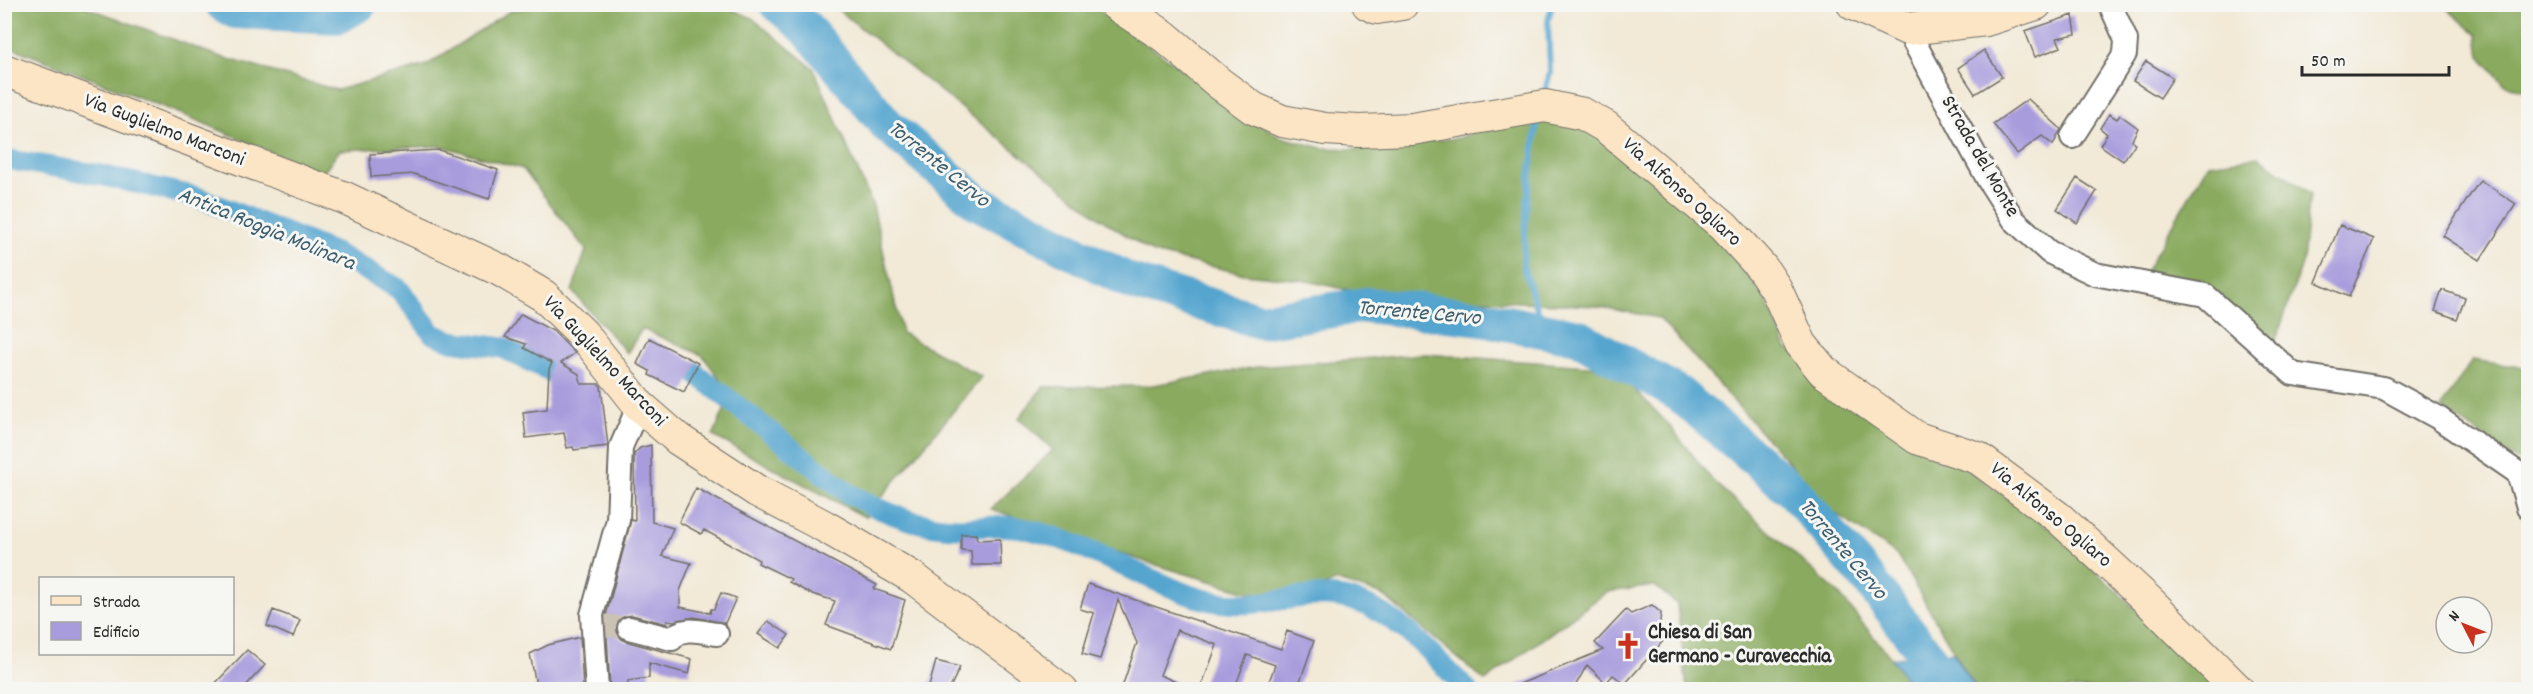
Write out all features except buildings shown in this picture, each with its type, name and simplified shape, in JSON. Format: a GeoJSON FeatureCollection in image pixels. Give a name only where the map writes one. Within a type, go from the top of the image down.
{"type":"FeatureCollection","features":[{"type":"Feature","properties":{"kind":"street","name":"Via Alfonso Ogliaro"},"geometry":{"type":"LineString","coordinates":[[1116,4],[1164,36],[1219,83],[1253,108],[1282,121],[1336,130],[1412,129],[1545,106],[1583,114],[1606,127],[1724,226],[1762,268],[1776,289],[1801,344],[1823,371],[1917,438],[1978,458],[2059,518],[2151,603],[2238,690]]}},
{"type":"Feature","properties":{"kind":"street"},"geometry":{"type":"LineString","coordinates":[[1368,4],[1377,8],[1402,4]]}},
{"type":"Feature","properties":{"kind":"street"},"geometry":{"type":"LineString","coordinates":[[1854,4],[1907,28],[1986,20],[2036,4]]}},
{"type":"Feature","properties":{"kind":"street"},"geometry":{"type":"LineString","coordinates":[[2072,137],[2125,54],[2126,40],[2110,4]]}},
{"type":"Feature","properties":{"kind":"street","name":"Strada del Monte"},"geometry":{"type":"LineString","coordinates":[[1907,28],[1995,191],[2014,220],[2049,252],[2095,274],[2205,296],[2293,374],[2384,388],[2437,417],[2523,479],[2529,507]]}},
{"type":"Feature","properties":{"kind":"street","name":"Via Guglielmo Marconi"},"geometry":{"type":"LineString","coordinates":[[4,70],[345,198],[500,270],[544,296],[583,334],[639,405],[678,440],[757,491],[824,526],[912,578],[1062,690]]}},
{"type":"Feature","properties":{"kind":"street"},"geometry":{"type":"LineString","coordinates":[[597,690],[596,624],[592,615],[618,520],[621,447],[639,405]]}},
{"type":"Feature","properties":{"kind":"street"},"geometry":{"type":"LineString","coordinates":[[629,628],[672,639],[676,633],[687,630],[717,634]]}},
{"type":"Feature","properties":{"kind":"green space"},"geometry":{"type":"Polygon","coordinates":[[[4,5],[81,5],[218,56],[337,90],[427,65],[510,11],[538,5],[722,5],[752,18],[814,69],[873,206],[902,333],[982,377],[865,517],[713,436],[731,394],[702,355],[642,329],[627,353],[572,291],[586,250],[523,169],[441,146],[340,150],[322,174],[189,117],[5,45],[4,5]]]}},
{"type":"Feature","properties":{"kind":"green space"},"geometry":{"type":"Polygon","coordinates":[[[832,5],[1091,5],[1278,136],[1322,148],[1359,149],[1459,138],[1522,113],[1583,121],[1714,235],[1762,292],[1787,348],[2051,529],[2220,689],[1976,689],[1897,555],[1833,512],[1659,318],[1595,306],[1484,300],[1390,299],[1302,280],[1244,274],[1153,253],[1101,219],[832,5]]]}},
{"type":"Feature","properties":{"kind":"green space"},"geometry":{"type":"Polygon","coordinates":[[[2443,5],[2528,5],[2528,92],[2504,84],[2480,56],[2477,35],[2443,5]]]}},
{"type":"Feature","properties":{"kind":"green space"},"geometry":{"type":"Polygon","coordinates":[[[2259,157],[2310,193],[2303,261],[2274,346],[2145,272],[2208,164],[2259,157]]]}},
{"type":"Feature","properties":{"kind":"green space"},"geometry":{"type":"Polygon","coordinates":[[[1425,354],[1614,368],[1669,425],[1713,481],[1837,592],[1891,658],[1912,689],[1687,689],[1677,604],[1655,586],[1607,592],[1485,681],[1383,595],[1338,581],[1287,599],[1244,591],[1146,562],[991,509],[1053,450],[1019,418],[1043,387],[1147,386],[1257,367],[1425,354]]]}},
{"type":"Feature","properties":{"kind":"green space"},"geometry":{"type":"Polygon","coordinates":[[[2472,360],[2528,370],[2528,467],[2441,408],[2472,360]]]}},
{"type":"Feature","properties":{"kind":"water"},"geometry":{"type":"Polygon","coordinates":[[[1953,652],[1976,689],[1912,689],[1891,658],[1953,652]]]}},
{"type":"Feature","properties":{"kind":"waterway","name":"Torrente Cervo"},"geometry":{"type":"LineString","coordinates":[[223,4],[235,11],[338,16],[359,4]]}},
{"type":"Feature","properties":{"kind":"waterway","name":"Torrente Cervo"},"geometry":{"type":"LineString","coordinates":[[777,4],[806,28],[887,125],[977,202],[1131,282],[1260,321],[1366,305],[1475,317],[1578,337],[1679,394],[1794,492],[1869,580],[1929,658],[1946,690]]}},
{"type":"Feature","properties":{"kind":"waterway"},"geometry":{"type":"LineString","coordinates":[[1543,99],[1550,72],[1548,21],[1552,4]]}},
{"type":"Feature","properties":{"kind":"waterway"},"geometry":{"type":"LineString","coordinates":[[1538,117],[1527,200],[1523,266],[1544,330]]}},
{"type":"Feature","properties":{"kind":"waterway","name":"Antica Roggia Molinara"},"geometry":{"type":"LineString","coordinates":[[4,159],[96,174],[197,197],[335,253],[399,289],[433,334],[451,341],[503,348],[565,379]]}},
{"type":"Feature","properties":{"kind":"waterway"},"geometry":{"type":"LineString","coordinates":[[694,372],[848,493],[887,512],[916,522],[945,527],[1006,526],[1040,532],[1194,597],[1213,601],[1250,604],[1329,596],[1353,600],[1375,609],[1395,622],[1414,637],[1468,690]]}},
{"type":"Feature","properties":{"kind":"tunnel"},"geometry":{"type":"LineString","coordinates":[[601,625],[629,628]]}},
{"type":"Feature","properties":{"kind":"place","name":"Chiesa di San Germano - Curavecchia"},"geometry":{"type":"Point","coordinates":[1628,646]}}]}
